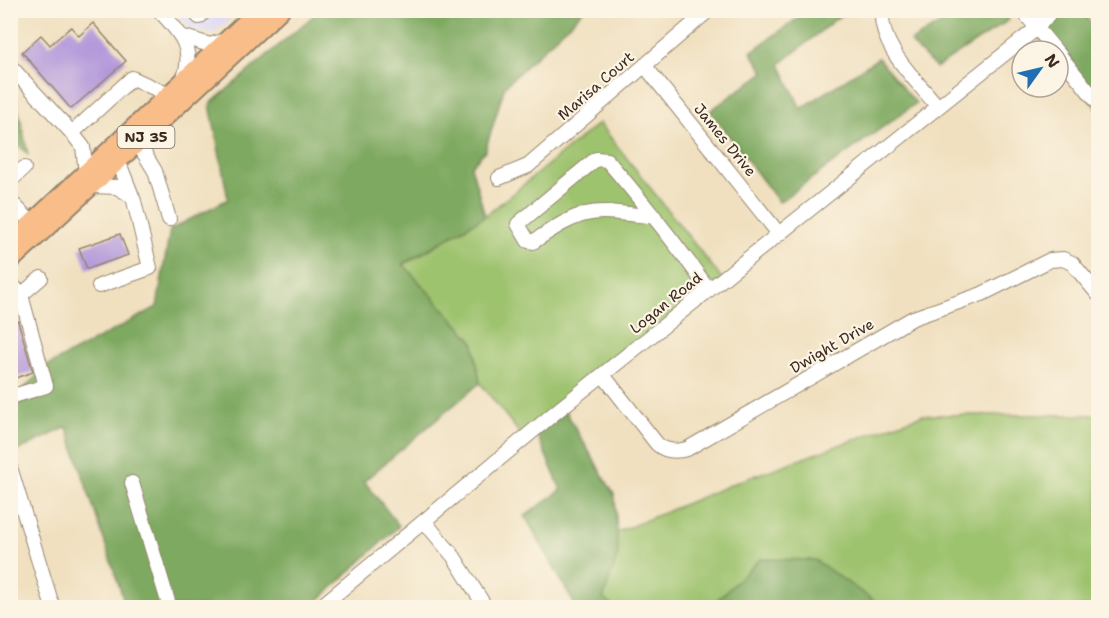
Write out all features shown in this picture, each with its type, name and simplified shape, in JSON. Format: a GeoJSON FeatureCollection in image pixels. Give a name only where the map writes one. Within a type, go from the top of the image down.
{"type":"FeatureCollection","features":[{"type":"Feature","properties":{"kind":"main road","name":"NJ 35"},"geometry":{"type":"LineString","coordinates":[[10,262],[167,94],[258,10]]}},
{"type":"Feature","properties":{"kind":"main road","name":"NJ 35"},"geometry":{"type":"LineString","coordinates":[[10,243],[32,223],[90,179],[119,163],[281,10]]}},
{"type":"Feature","properties":{"kind":"street"},"geometry":{"type":"LineString","coordinates":[[159,10],[184,37],[210,45],[226,40]]}},
{"type":"Feature","properties":{"kind":"street"},"geometry":{"type":"LineString","coordinates":[[193,10],[199,17],[206,10]]}},
{"type":"Feature","properties":{"kind":"street","name":"Marisa Court"},"geometry":{"type":"LineString","coordinates":[[499,178],[528,166],[709,10]]}},
{"type":"Feature","properties":{"kind":"street"},"geometry":{"type":"LineString","coordinates":[[882,10],[882,25],[889,45],[938,107]]}},
{"type":"Feature","properties":{"kind":"street"},"geometry":{"type":"LineString","coordinates":[[1022,10],[1046,39]]}},
{"type":"Feature","properties":{"kind":"street","name":"Logan Road"},"geometry":{"type":"LineString","coordinates":[[319,608],[603,375],[1037,28],[1052,10]]}},
{"type":"Feature","properties":{"kind":"street"},"geometry":{"type":"LineString","coordinates":[[184,37],[189,61],[184,78]]}},
{"type":"Feature","properties":{"kind":"street","name":"James Drive"},"geometry":{"type":"LineString","coordinates":[[645,66],[779,234]]}},
{"type":"Feature","properties":{"kind":"street"},"geometry":{"type":"LineString","coordinates":[[1070,68],[1098,103]]}},
{"type":"Feature","properties":{"kind":"street"},"geometry":{"type":"LineString","coordinates":[[12,71],[83,147],[90,179],[117,187],[130,195]]}},
{"type":"Feature","properties":{"kind":"street"},"geometry":{"type":"LineString","coordinates":[[72,133],[132,78],[167,94]]}},
{"type":"Feature","properties":{"kind":"street"},"geometry":{"type":"LineString","coordinates":[[139,145],[154,171],[169,219]]}},
{"type":"Feature","properties":{"kind":"street"},"geometry":{"type":"LineString","coordinates":[[655,218],[597,211],[581,214],[564,221],[533,242],[528,241],[518,224],[596,159],[602,158],[607,160],[655,218],[709,290]]}},
{"type":"Feature","properties":{"kind":"street"},"geometry":{"type":"LineString","coordinates":[[99,286],[150,268],[119,163]]}},
{"type":"Feature","properties":{"kind":"street"},"geometry":{"type":"LineString","coordinates":[[10,181],[24,168]]}},
{"type":"Feature","properties":{"kind":"street"},"geometry":{"type":"LineString","coordinates":[[13,208],[32,223]]}},
{"type":"Feature","properties":{"kind":"street","name":"Dwight Drive"},"geometry":{"type":"LineString","coordinates":[[603,375],[657,444],[669,451],[679,451],[687,449],[914,318],[982,294],[1050,260],[1063,259],[1072,264],[1098,294]]}},
{"type":"Feature","properties":{"kind":"street"},"geometry":{"type":"LineString","coordinates":[[10,304],[41,279]]}},
{"type":"Feature","properties":{"kind":"street"},"geometry":{"type":"LineString","coordinates":[[10,282],[21,295],[46,386],[10,397]]}},
{"type":"Feature","properties":{"kind":"street"},"geometry":{"type":"LineString","coordinates":[[10,467],[53,608]]}},
{"type":"Feature","properties":{"kind":"street"},"geometry":{"type":"LineString","coordinates":[[132,483],[170,608]]}},
{"type":"Feature","properties":{"kind":"street"},"geometry":{"type":"LineString","coordinates":[[424,521],[454,557],[486,608]]}},
{"type":"Feature","properties":{"kind":"shaded area"},"geometry":{"type":"Polygon","coordinates":[[[173,11],[239,11],[214,33],[193,31],[173,11]]]}},
{"type":"Feature","properties":{"kind":"green space"},"geometry":{"type":"Polygon","coordinates":[[[809,10],[846,11],[780,64],[801,109],[878,58],[916,103],[779,202],[710,111],[764,72],[751,52],[809,10]]]}},
{"type":"Feature","properties":{"kind":"green space"},"geometry":{"type":"Polygon","coordinates":[[[319,11],[583,11],[505,86],[485,151],[471,166],[485,216],[403,264],[473,341],[480,383],[364,481],[399,526],[316,603],[317,607],[126,607],[67,427],[11,454],[11,401],[47,366],[157,307],[170,230],[228,199],[210,104],[319,11]]]}},
{"type":"Feature","properties":{"kind":"green space"},"geometry":{"type":"Polygon","coordinates":[[[961,11],[1004,11],[1009,20],[936,68],[910,42],[961,11]]]}},
{"type":"Feature","properties":{"kind":"green space"},"geometry":{"type":"Polygon","coordinates":[[[1037,11],[1081,11],[1098,32],[1098,110],[1070,75],[1070,39],[1040,39],[1025,20],[1037,11]]]}},
{"type":"Feature","properties":{"kind":"green space"},"geometry":{"type":"Polygon","coordinates":[[[15,94],[28,154],[11,138],[11,95],[15,94]]]}},
{"type":"Feature","properties":{"kind":"green space"},"geometry":{"type":"Polygon","coordinates":[[[599,123],[723,280],[524,439],[480,383],[473,341],[403,265],[485,216],[599,123]]]}},
{"type":"Feature","properties":{"kind":"green space"},"geometry":{"type":"Polygon","coordinates":[[[563,407],[615,496],[618,554],[603,599],[614,607],[576,607],[525,516],[561,490],[535,430],[563,407]]]}},
{"type":"Feature","properties":{"kind":"green space"},"geometry":{"type":"Polygon","coordinates":[[[922,415],[1098,415],[1098,607],[583,608],[596,541],[740,481],[922,415]]]}},
{"type":"Feature","properties":{"kind":"green space"},"geometry":{"type":"Polygon","coordinates":[[[760,559],[815,560],[883,607],[710,607],[760,559]]]}},
{"type":"Feature","properties":{"kind":"building"},"geometry":{"type":"Polygon","coordinates":[[[93,23],[126,61],[71,109],[22,52],[41,35],[50,45],[71,27],[79,36],[93,23]]]}},
{"type":"Feature","properties":{"kind":"building"},"geometry":{"type":"Polygon","coordinates":[[[120,234],[128,255],[87,269],[79,248],[120,234]]]}},
{"type":"Feature","properties":{"kind":"building"},"geometry":{"type":"Polygon","coordinates":[[[18,321],[33,372],[10,380],[10,323],[18,321]]]}}]}
